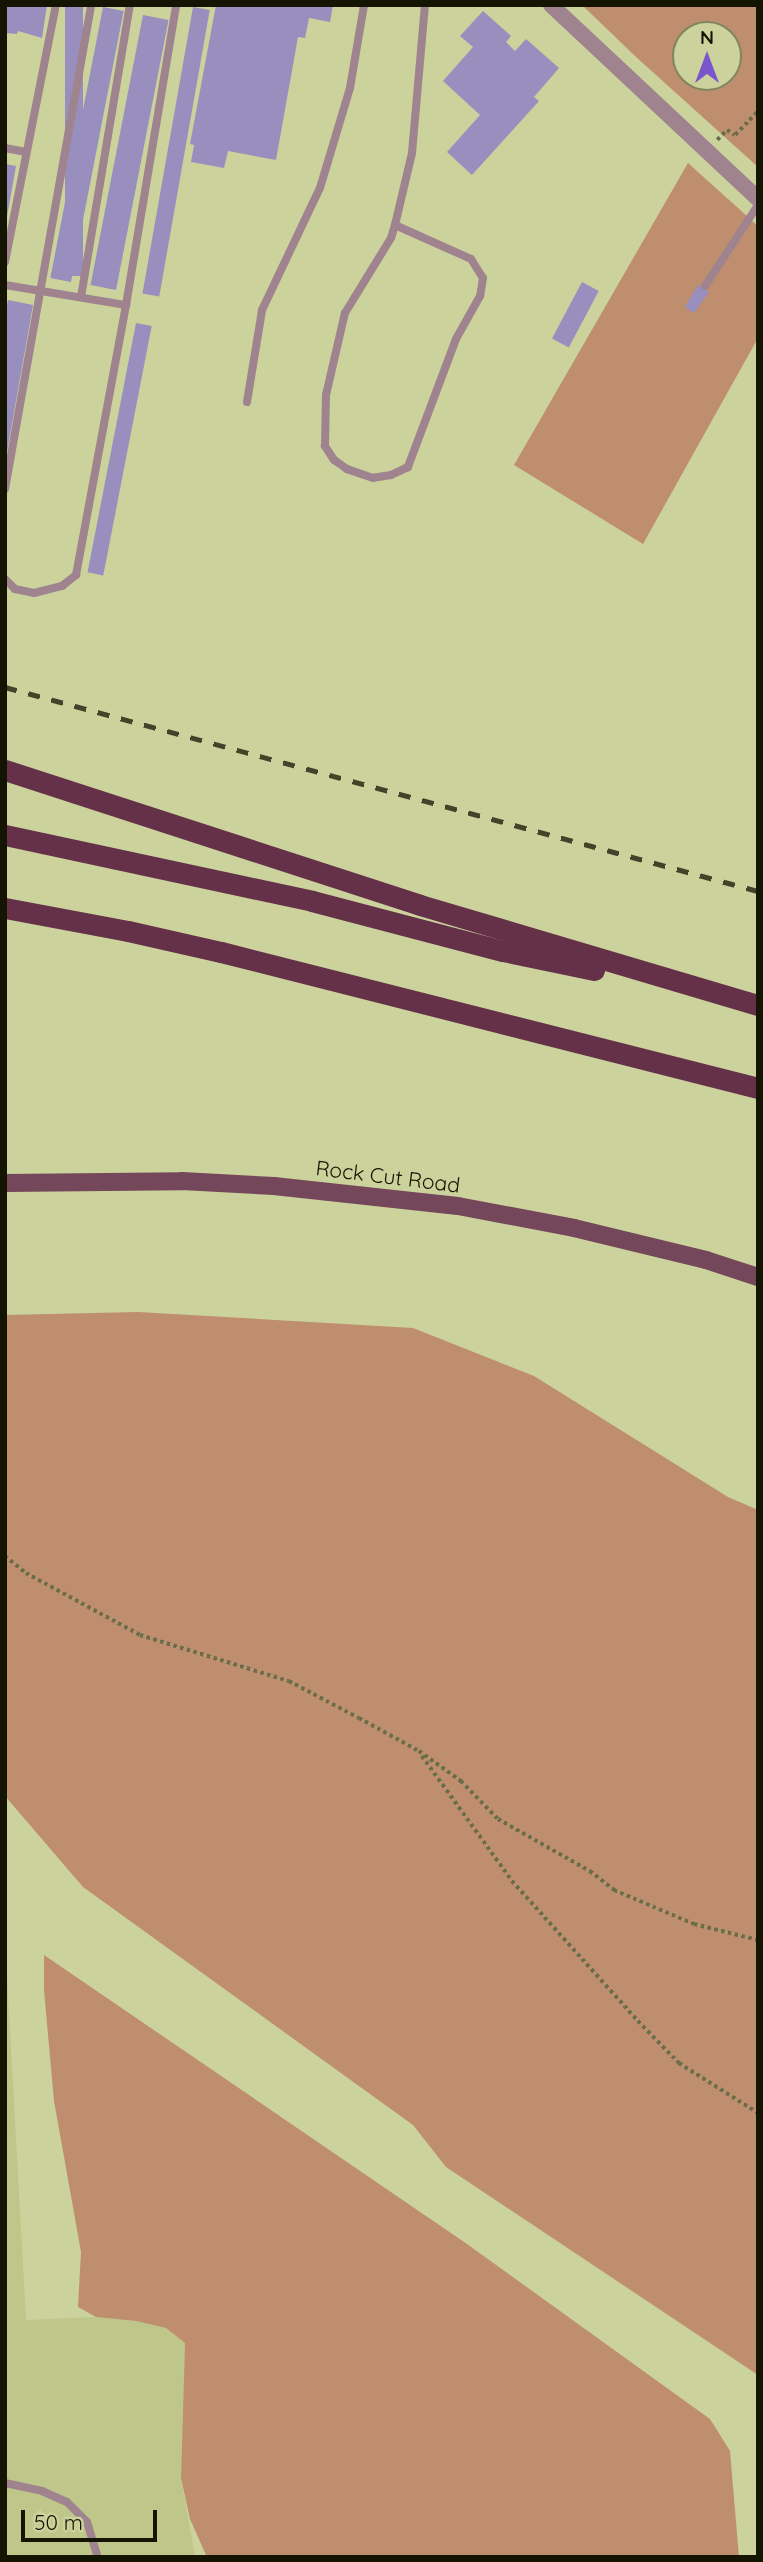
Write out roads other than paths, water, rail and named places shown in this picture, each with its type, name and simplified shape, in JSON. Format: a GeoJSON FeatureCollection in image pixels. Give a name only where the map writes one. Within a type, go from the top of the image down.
{"type":"FeatureCollection","features":[{"type":"Feature","properties":{"kind":"highway"},"geometry":{"type":"LineString","coordinates":[[5,770],[420,905],[758,1006]]}},
{"type":"Feature","properties":{"kind":"highway"},"geometry":{"type":"LineString","coordinates":[[5,835],[312,901],[503,951],[727,997]]}},
{"type":"Feature","properties":{"kind":"highway"},"geometry":{"type":"LineString","coordinates":[[5,908],[128,930],[758,1088]]}},
{"type":"Feature","properties":{"kind":"main road","name":"Rock Cut Road"},"geometry":{"type":"LineString","coordinates":[[5,1183],[182,1181],[274,1186],[458,1206],[574,1228],[706,1260],[758,1277]]}},
{"type":"Feature","properties":{"kind":"street"},"geometry":{"type":"LineString","coordinates":[[551,5],[758,199]]}},
{"type":"Feature","properties":{"kind":"lane"},"geometry":{"type":"LineString","coordinates":[[5,262],[55,5]]}},
{"type":"Feature","properties":{"kind":"lane"},"geometry":{"type":"LineString","coordinates":[[5,489],[43,290],[91,5]]}},
{"type":"Feature","properties":{"kind":"lane"},"geometry":{"type":"LineString","coordinates":[[81,297],[130,5]]}},
{"type":"Feature","properties":{"kind":"lane"},"geometry":{"type":"LineString","coordinates":[[5,579],[15,589],[34,593],[62,586],[76,575],[126,305],[176,5]]}},
{"type":"Feature","properties":{"kind":"lane"},"geometry":{"type":"LineString","coordinates":[[247,402],[262,310],[320,187],[350,88],[364,5]]}},
{"type":"Feature","properties":{"kind":"lane"},"geometry":{"type":"LineString","coordinates":[[395,225],[471,259],[483,278],[480,296],[456,339],[408,467],[391,475],[373,478],[347,469],[334,460],[325,446],[326,395],[345,313],[391,238],[395,225],[412,153],[425,5]]}},
{"type":"Feature","properties":{"kind":"lane"},"geometry":{"type":"LineString","coordinates":[[5,148],[26,152]]}},
{"type":"Feature","properties":{"kind":"lane"},"geometry":{"type":"LineString","coordinates":[[705,286],[758,205]]}},
{"type":"Feature","properties":{"kind":"lane"},"geometry":{"type":"LineString","coordinates":[[5,285],[126,305]]}},
{"type":"Feature","properties":{"kind":"lane"},"geometry":{"type":"LineString","coordinates":[[5,2483],[43,2491],[66,2502],[87,2522],[99,2557]]}},
{"type":"Feature","properties":{"kind":"railway"},"geometry":{"type":"LineString","coordinates":[[5,687],[758,891]]}}]}
